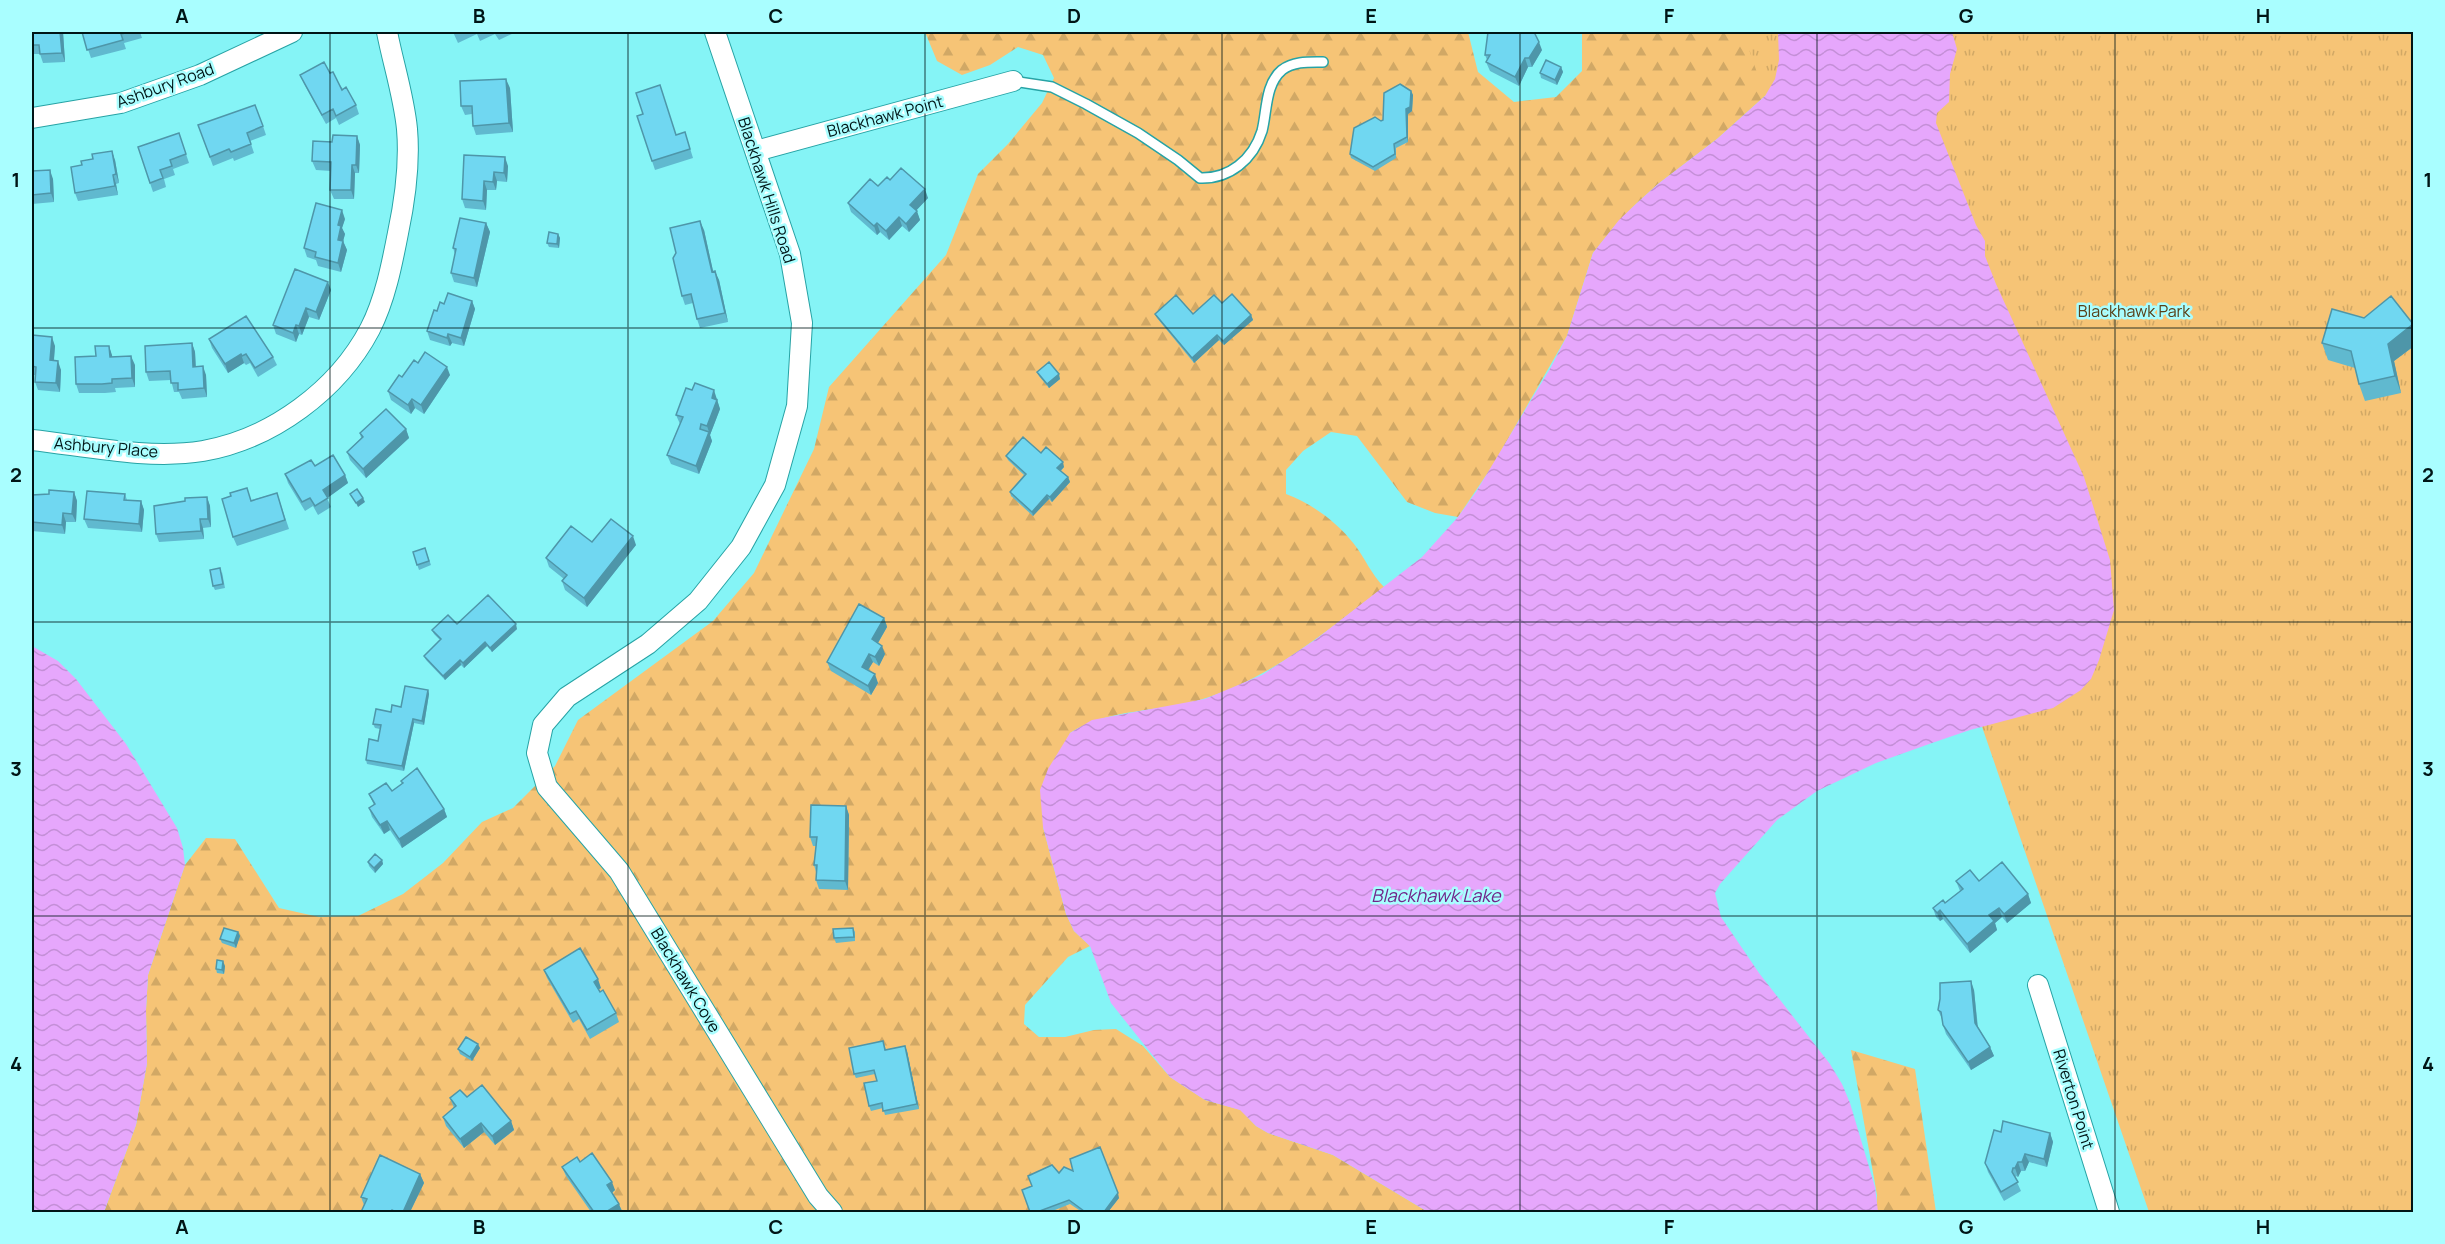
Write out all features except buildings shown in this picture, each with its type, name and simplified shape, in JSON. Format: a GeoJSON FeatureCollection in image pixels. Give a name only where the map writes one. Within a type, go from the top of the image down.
{"type":"FeatureCollection","features":[{"type":"Feature","properties":{"kind":"street","name":"Ashbury Road"},"geometry":{"type":"LineString","coordinates":[[32,118],[122,103],[200,75],[292,32]]}},
{"type":"Feature","properties":{"kind":"street","name":"Ashbury Place"},"geometry":{"type":"LineString","coordinates":[[32,440],[156,454],[203,451],[250,438],[299,411],[340,372],[370,328],[391,270],[406,197],[407,129],[387,32]]}},
{"type":"Feature","properties":{"kind":"street","name":"Blackhawk Hills Road"},"geometry":{"type":"LineString","coordinates":[[537,753],[543,725],[567,697],[648,644],[698,601],[741,547],[775,485],[797,406],[801,323],[790,254],[715,32]]}},
{"type":"Feature","properties":{"kind":"street","name":"Blackhawk Point"},"geometry":{"type":"LineString","coordinates":[[756,151],[1013,81]]}},
{"type":"Feature","properties":{"kind":"street","name":"Blackhawk Cove"},"geometry":{"type":"LineString","coordinates":[[537,753],[547,787],[619,871],[814,1204],[832,1212]]}},
{"type":"Feature","properties":{"kind":"street","name":"Riverton Point"},"geometry":{"type":"LineString","coordinates":[[2038,985],[2109,1212]]}},
{"type":"Feature","properties":{"kind":"lane"},"geometry":{"type":"LineString","coordinates":[[1013,81],[1052,87],[1138,133],[1200,178],[1213,178],[1229,172],[1248,159],[1262,132],[1265,110],[1274,81],[1282,70],[1301,62],[1323,62]]}},
{"type":"Feature","properties":{"kind":"green space"},"geometry":{"type":"Polygon","coordinates":[[[925,32],[1468,32],[1478,72],[1514,102],[1556,97],[1582,71],[1582,32],[1778,32],[1775,79],[1765,96],[1717,139],[1637,203],[1593,253],[1567,336],[1493,465],[1458,517],[1435,513],[1407,502],[1357,436],[1331,432],[1303,451],[1286,470],[1286,494],[1314,508],[1339,528],[1354,544],[1384,587],[1300,650],[1231,689],[1189,703],[1119,714],[1085,725],[1070,733],[1043,827],[1066,914],[1074,931],[1090,946],[1068,957],[1025,1005],[1024,1024],[1039,1037],[1065,1037],[1094,1030],[1116,1029],[1143,1046],[1170,1077],[1205,1100],[1241,1110],[1256,1126],[1268,1133],[1333,1155],[1428,1212],[104,1212],[136,1125],[147,1063],[148,975],[185,865],[206,838],[235,839],[279,908],[319,917],[358,916],[403,894],[443,863],[482,822],[513,808],[555,766],[578,720],[713,621],[754,573],[814,449],[829,387],[946,255],[978,174],[1008,144],[1042,103],[1054,78],[1043,55],[1018,47],[990,65],[962,75],[937,61],[925,32]]]}},
{"type":"Feature","properties":{"kind":"green space","name":"Blackhawk Park"},"geometry":{"type":"Polygon","coordinates":[[[1743,32],[2413,32],[2413,1212],[2149,1212],[1743,32]]]}},
{"type":"Feature","properties":{"kind":"green space"},"geometry":{"type":"Polygon","coordinates":[[[1851,1050],[1915,1069],[1936,1212],[1876,1212],[1877,1195],[1851,1050]]]}},
{"type":"Feature","properties":{"kind":"water","name":"Blackhawk Lake"},"geometry":{"type":"Polygon","coordinates":[[[1778,32],[1952,32],[1957,49],[1950,74],[1949,102],[1937,113],[1936,123],[1976,225],[1985,241],[1985,256],[1996,284],[2084,477],[2110,560],[2114,610],[2099,660],[2091,679],[2081,690],[2053,708],[1970,730],[1932,743],[1876,763],[1817,791],[1777,820],[1720,884],[1715,893],[1721,917],[1759,973],[1830,1064],[1842,1084],[1850,1103],[1875,1187],[1878,1212],[1428,1212],[1333,1155],[1268,1133],[1256,1126],[1240,1110],[1205,1100],[1170,1077],[1111,1003],[1090,946],[1074,931],[1066,914],[1043,827],[1040,790],[1048,769],[1070,733],[1092,720],[1205,699],[1262,675],[1315,640],[1422,557],[1458,517],[1476,492],[1551,367],[1567,336],[1593,253],[1619,220],[1637,203],[1717,139],[1765,96],[1775,79],[1779,60],[1778,32]]]}},
{"type":"Feature","properties":{"kind":"water"},"geometry":{"type":"Polygon","coordinates":[[[32,646],[58,661],[76,679],[126,744],[177,828],[183,848],[185,865],[148,975],[147,1063],[136,1125],[104,1212],[32,1212],[32,646]]]}}]}
